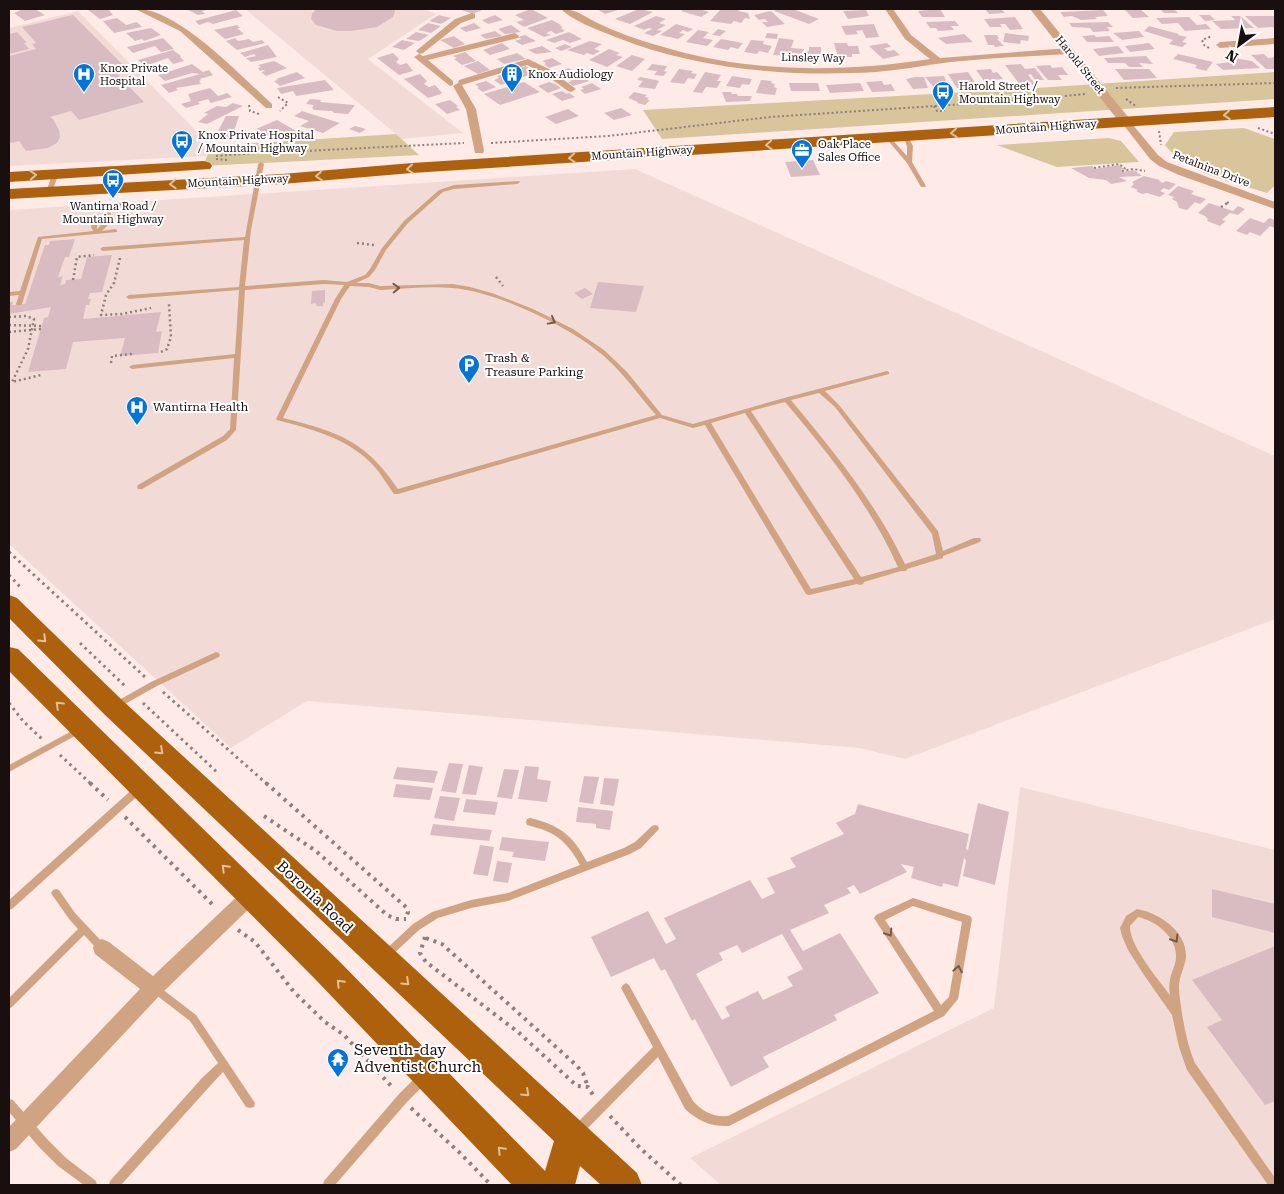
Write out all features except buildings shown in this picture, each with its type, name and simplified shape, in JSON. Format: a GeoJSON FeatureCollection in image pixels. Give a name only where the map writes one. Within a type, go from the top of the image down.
{"type":"FeatureCollection","features":[{"type":"Feature","properties":{"kind":"main road","name":"Mountain Highway"},"geometry":{"type":"LineString","coordinates":[[1143,114],[1275,99]]}},
{"type":"Feature","properties":{"kind":"main road","name":"Mountain Highway"},"geometry":{"type":"LineString","coordinates":[[310,161],[478,145],[888,131],[905,136],[1122,110]]}},
{"type":"Feature","properties":{"kind":"main road","name":"Mountain Highway"},"geometry":{"type":"LineString","coordinates":[[9,194],[258,172],[888,131],[1122,110],[1143,114],[1275,112]]}},
{"type":"Feature","properties":{"kind":"main road","name":"Mountain Highway"},"geometry":{"type":"LineString","coordinates":[[9,177],[218,161]]}},
{"type":"Feature","properties":{"kind":"main road","name":"Mountain Highway"},"geometry":{"type":"LineString","coordinates":[[258,172],[280,163]]}},
{"type":"Feature","properties":{"kind":"main road","name":"Mountain Highway"},"geometry":{"type":"LineString","coordinates":[[244,164],[258,172]]}},
{"type":"Feature","properties":{"kind":"main road"},"geometry":{"type":"LineString","coordinates":[[9,200],[43,192]]}},
{"type":"Feature","properties":{"kind":"main road","name":"Boronia Road"},"geometry":{"type":"LineString","coordinates":[[19,600],[124,701],[381,959],[624,1185]]}},
{"type":"Feature","properties":{"kind":"main road"},"geometry":{"type":"LineString","coordinates":[[9,656],[251,895],[535,1185]]}},
{"type":"Feature","properties":{"kind":"main road"},"geometry":{"type":"LineString","coordinates":[[558,1185],[572,1136]]}},
{"type":"Feature","properties":{"kind":"street"},"geometry":{"type":"LineString","coordinates":[[139,9],[184,29],[269,106]]}},
{"type":"Feature","properties":{"kind":"street","name":"Linsley Way"},"geometry":{"type":"LineString","coordinates":[[565,9],[597,27],[647,46],[734,63],[789,69],[878,69],[938,61],[1069,51]]}},
{"type":"Feature","properties":{"kind":"street"},"geometry":{"type":"LineString","coordinates":[[890,9],[908,37],[938,61]]}},
{"type":"Feature","properties":{"kind":"street","name":"Harold Street"},"geometry":{"type":"LineString","coordinates":[[1035,9],[1069,51],[1122,110]]}},
{"type":"Feature","properties":{"kind":"street"},"geometry":{"type":"LineString","coordinates":[[420,56],[458,21],[472,16]]}},
{"type":"Feature","properties":{"kind":"street"},"geometry":{"type":"LineString","coordinates":[[420,56],[515,36]]}},
{"type":"Feature","properties":{"kind":"street"},"geometry":{"type":"LineString","coordinates":[[1220,44],[1275,41]]}},
{"type":"Feature","properties":{"kind":"street"},"geometry":{"type":"LineString","coordinates":[[420,56],[457,84],[471,109],[478,145]]}},
{"type":"Feature","properties":{"kind":"street"},"geometry":{"type":"LineString","coordinates":[[457,84],[528,62],[546,71],[571,89]]}},
{"type":"Feature","properties":{"kind":"street","name":"Petalnina Drive"},"geometry":{"type":"LineString","coordinates":[[1122,110],[1154,157],[1163,164],[1183,174],[1275,206]]}},
{"type":"Feature","properties":{"kind":"street"},"geometry":{"type":"LineString","coordinates":[[9,1142],[154,988],[251,895]]}},
{"type":"Feature","properties":{"kind":"street"},"geometry":{"type":"LineString","coordinates":[[102,948],[154,988]]}},
{"type":"Feature","properties":{"kind":"lane"},"geometry":{"type":"LineString","coordinates":[[888,131],[923,186]]}},
{"type":"Feature","properties":{"kind":"lane"},"geometry":{"type":"LineString","coordinates":[[905,136],[910,146],[909,162]]}},
{"type":"Feature","properties":{"kind":"lane"},"geometry":{"type":"LineString","coordinates":[[140,487],[232,433],[234,427],[236,356],[242,288],[247,238],[258,172]]}},
{"type":"Feature","properties":{"kind":"lane"},"geometry":{"type":"LineString","coordinates":[[43,192],[56,173]]}},
{"type":"Feature","properties":{"kind":"lane"},"geometry":{"type":"LineString","coordinates":[[517,182],[454,187],[441,191],[406,222],[384,249],[367,276],[348,284],[338,299],[279,419],[334,434],[354,445],[378,464],[396,492],[660,416]]}},
{"type":"Feature","properties":{"kind":"lane"},"geometry":{"type":"LineString","coordinates":[[96,232],[104,226],[108,214]]}},
{"type":"Feature","properties":{"kind":"lane"},"geometry":{"type":"LineString","coordinates":[[96,232],[94,227],[97,215]]}},
{"type":"Feature","properties":{"kind":"lane"},"geometry":{"type":"LineString","coordinates":[[19,304],[40,238],[115,231]]}},
{"type":"Feature","properties":{"kind":"lane"},"geometry":{"type":"LineString","coordinates":[[101,251],[247,238]]}},
{"type":"Feature","properties":{"kind":"lane"},"geometry":{"type":"LineString","coordinates":[[367,276],[368,285]]}},
{"type":"Feature","properties":{"kind":"lane"},"geometry":{"type":"LineString","coordinates":[[129,297],[324,282],[368,285],[380,288],[454,286],[481,292],[546,317],[602,352],[660,416],[693,426],[786,399],[887,373]]}},
{"type":"Feature","properties":{"kind":"lane"},"geometry":{"type":"LineString","coordinates":[[9,294],[23,293]]}},
{"type":"Feature","properties":{"kind":"lane"},"geometry":{"type":"LineString","coordinates":[[132,367],[236,356]]}},
{"type":"Feature","properties":{"kind":"lane"},"geometry":{"type":"LineString","coordinates":[[820,390],[848,419],[934,533],[940,556]]}},
{"type":"Feature","properties":{"kind":"lane"},"geometry":{"type":"LineString","coordinates":[[786,399],[832,454],[891,541],[903,569]]}},
{"type":"Feature","properties":{"kind":"lane"},"geometry":{"type":"LineString","coordinates":[[747,410],[860,582]]}},
{"type":"Feature","properties":{"kind":"lane"},"geometry":{"type":"LineString","coordinates":[[707,422],[809,592],[860,582],[903,569],[977,540]]}},
{"type":"Feature","properties":{"kind":"lane"},"geometry":{"type":"LineString","coordinates":[[124,701],[154,684],[216,655]]}},
{"type":"Feature","properties":{"kind":"lane"},"geometry":{"type":"LineString","coordinates":[[187,660],[194,666]]}},
{"type":"Feature","properties":{"kind":"lane"},"geometry":{"type":"LineString","coordinates":[[9,769],[83,728]]}},
{"type":"Feature","properties":{"kind":"lane"},"geometry":{"type":"LineString","coordinates":[[9,906],[142,786]]}},
{"type":"Feature","properties":{"kind":"lane"},"geometry":{"type":"LineString","coordinates":[[530,822],[542,825],[567,838],[576,849],[585,867]]}},
{"type":"Feature","properties":{"kind":"lane"},"geometry":{"type":"LineString","coordinates":[[381,959],[416,928],[435,915],[471,904],[508,897],[585,867],[638,846],[655,829]]}},
{"type":"Feature","properties":{"kind":"lane"},"geometry":{"type":"LineString","coordinates":[[56,893],[84,929],[102,948]]}},
{"type":"Feature","properties":{"kind":"lane"},"geometry":{"type":"LineString","coordinates":[[626,988],[689,1105],[696,1112],[713,1122],[729,1121],[941,1013],[954,999],[967,919],[914,902],[879,918],[941,1013]]}},
{"type":"Feature","properties":{"kind":"lane"},"geometry":{"type":"LineString","coordinates":[[1178,1015],[1142,965],[1129,940],[1125,928],[1129,918],[1137,913],[1147,914],[1160,922],[1172,934],[1180,946],[1182,955],[1175,973],[1174,986],[1178,1015],[1182,1048],[1191,1066],[1274,1185]]}},
{"type":"Feature","properties":{"kind":"lane"},"geometry":{"type":"LineString","coordinates":[[9,1004],[84,929]]}},
{"type":"Feature","properties":{"kind":"lane"},"geometry":{"type":"LineString","coordinates":[[154,988],[193,1018],[250,1103]]}},
{"type":"Feature","properties":{"kind":"lane"},"geometry":{"type":"LineString","coordinates":[[572,1136],[658,1049]]}},
{"type":"Feature","properties":{"kind":"lane"},"geometry":{"type":"LineString","coordinates":[[114,1185],[224,1064]]}},
{"type":"Feature","properties":{"kind":"lane"},"geometry":{"type":"LineString","coordinates":[[328,1185],[402,1098],[427,1074]]}},
{"type":"Feature","properties":{"kind":"lane"},"geometry":{"type":"LineString","coordinates":[[9,1104],[62,1162],[92,1185]]}},
{"type":"Feature","properties":{"kind":"path"},"geometry":{"type":"LineString","coordinates":[[1116,88],[1275,83]]}},
{"type":"Feature","properties":{"kind":"path"},"geometry":{"type":"LineString","coordinates":[[218,161],[608,136],[770,117],[1025,100],[1088,93]]}},
{"type":"Feature","properties":{"kind":"path"},"geometry":{"type":"LineString","coordinates":[[1122,110],[1131,101],[1159,131],[1160,143],[1164,148]]}},
{"type":"Feature","properties":{"kind":"path"},"geometry":{"type":"LineString","coordinates":[[934,106],[937,111],[945,111]]}},
{"type":"Feature","properties":{"kind":"path"},"geometry":{"type":"LineString","coordinates":[[1256,127],[1275,134]]}},
{"type":"Feature","properties":{"kind":"path"},"geometry":{"type":"LineString","coordinates":[[1094,168],[1119,164],[1127,170]]}},
{"type":"Feature","properties":{"kind":"path"},"geometry":{"type":"LineString","coordinates":[[1122,171],[1145,171]]}},
{"type":"Feature","properties":{"kind":"path"},"geometry":{"type":"LineString","coordinates":[[73,280],[77,257],[101,251]]}},
{"type":"Feature","properties":{"kind":"path"},"geometry":{"type":"LineString","coordinates":[[121,253],[114,284],[106,295],[101,315],[122,314],[153,307]]}},
{"type":"Feature","properties":{"kind":"path"},"geometry":{"type":"LineString","coordinates":[[164,305],[176,302]]}},
{"type":"Feature","properties":{"kind":"path"},"geometry":{"type":"LineString","coordinates":[[167,349],[173,334],[168,319],[169,303]]}},
{"type":"Feature","properties":{"kind":"path"},"geometry":{"type":"LineString","coordinates":[[9,317],[26,316],[34,319],[28,349],[11,382],[41,375]]}},
{"type":"Feature","properties":{"kind":"path"},"geometry":{"type":"LineString","coordinates":[[9,325],[32,328]]}},
{"type":"Feature","properties":{"kind":"path"},"geometry":{"type":"LineString","coordinates":[[9,332],[42,327]]}},
{"type":"Feature","properties":{"kind":"path"},"geometry":{"type":"LineString","coordinates":[[9,552],[131,665],[406,907],[408,912],[405,918]]}},
{"type":"Feature","properties":{"kind":"path"},"geometry":{"type":"LineString","coordinates":[[9,575],[19,600]]}},
{"type":"Feature","properties":{"kind":"path"},"geometry":{"type":"LineString","coordinates":[[78,642],[124,701],[225,779]]}},
{"type":"Feature","properties":{"kind":"path"},"geometry":{"type":"LineString","coordinates":[[9,703],[23,721],[117,808],[242,935],[255,942],[294,992],[325,1022],[344,1035],[416,1115],[460,1153],[491,1185]]}},
{"type":"Feature","properties":{"kind":"path"},"geometry":{"type":"LineString","coordinates":[[259,811],[316,851],[387,915],[396,919],[405,918],[426,938],[442,944],[576,1065],[583,1073],[588,1087],[601,1106],[641,1149],[681,1185]]}},
{"type":"Feature","properties":{"kind":"path"},"geometry":{"type":"LineString","coordinates":[[426,938],[420,953],[426,962],[518,1032],[577,1086],[588,1087]]}},
{"type":"Feature","properties":{"kind":"shaded area"},"geometry":{"type":"Polygon","coordinates":[[[245,9],[424,9],[436,14],[368,59],[463,133],[402,139],[245,9]]]}},
{"type":"Feature","properties":{"kind":"shaded area","name":"Knox Private Hospital"},"geometry":{"type":"Polygon","coordinates":[[[78,11],[211,146],[206,156],[9,166],[9,28],[78,11]]]}},
{"type":"Feature","properties":{"kind":"shaded area"},"geometry":{"type":"Polygon","coordinates":[[[1275,72],[1275,99],[662,139],[643,110],[1021,89],[1275,72]]]}},
{"type":"Feature","properties":{"kind":"shaded area"},"geometry":{"type":"Polygon","coordinates":[[[1244,128],[1275,139],[1275,185],[1267,193],[1226,181],[1198,170],[1175,155],[1165,145],[1174,132],[1244,128]]]}},
{"type":"Feature","properties":{"kind":"shaded area"},"geometry":{"type":"Polygon","coordinates":[[[396,134],[419,155],[203,166],[211,146],[396,134]]]}},
{"type":"Feature","properties":{"kind":"shaded area"},"geometry":{"type":"Polygon","coordinates":[[[1109,138],[1121,141],[1139,162],[1057,167],[997,145],[1109,138]]]}},
{"type":"Feature","properties":{"kind":"shaded area"},"geometry":{"type":"Polygon","coordinates":[[[635,169],[1275,456],[1275,619],[905,759],[859,748],[307,701],[231,748],[9,544],[9,210],[635,169]]]}},
{"type":"Feature","properties":{"kind":"shaded area"},"geometry":{"type":"Polygon","coordinates":[[[1020,787],[1275,850],[1275,1185],[721,1185],[690,1158],[994,1008],[1020,787]]]}},
{"type":"Feature","properties":{"kind":"place","name":"Knox Private Hospital"},"geometry":{"type":"Point","coordinates":[84,93]}},
{"type":"Feature","properties":{"kind":"place","name":"Knox Audiology"},"geometry":{"type":"Point","coordinates":[512,93]}},
{"type":"Feature","properties":{"kind":"place","name":"Harold Street / Mountain Highway"},"geometry":{"type":"Point","coordinates":[943,111]}},
{"type":"Feature","properties":{"kind":"place","name":"Knox Private Hospital / Mountain Highway"},"geometry":{"type":"Point","coordinates":[182,160]}},
{"type":"Feature","properties":{"kind":"place","name":"Oak Place Sales Office"},"geometry":{"type":"Point","coordinates":[802,169]}},
{"type":"Feature","properties":{"kind":"place","name":"Wantirna Road / Mountain Highway"},"geometry":{"type":"Point","coordinates":[113,199]}},
{"type":"Feature","properties":{"kind":"place","name":"Trash & Treasure Parking"},"geometry":{"type":"Point","coordinates":[469,384]}},
{"type":"Feature","properties":{"kind":"place","name":"Wantirna Health"},"geometry":{"type":"Point","coordinates":[137,426]}},
{"type":"Feature","properties":{"kind":"place","name":"Seventh-day Adventist Church"},"geometry":{"type":"Point","coordinates":[338,1078]}}]}
